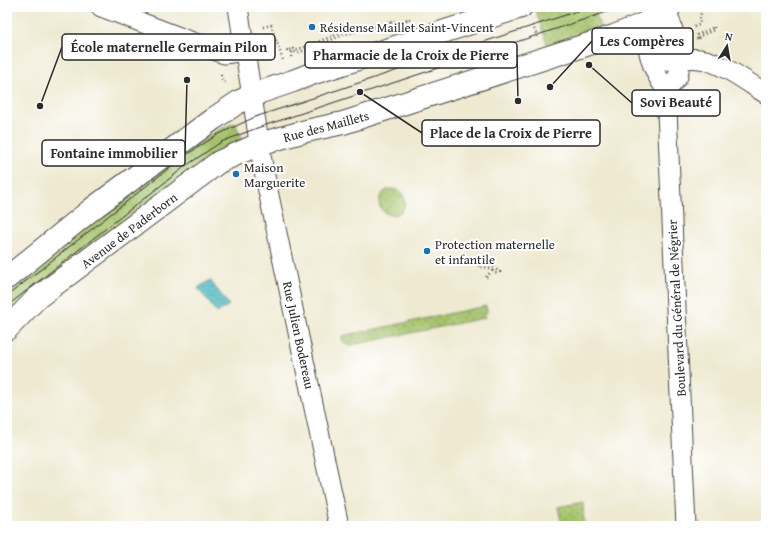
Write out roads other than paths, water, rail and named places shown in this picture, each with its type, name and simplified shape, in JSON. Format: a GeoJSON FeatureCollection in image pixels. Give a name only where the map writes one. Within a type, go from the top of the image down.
{"type":"FeatureCollection","features":[{"type":"Feature","properties":{"kind":"main road","name":"Rue des Maillets"},"geometry":{"type":"LineString","coordinates":[[259,144],[306,131],[344,123],[622,33],[643,24],[666,8]]}},
{"type":"Feature","properties":{"kind":"main road"},"geometry":{"type":"LineString","coordinates":[[7,278],[92,209],[212,119],[240,101],[252,95],[314,73],[526,13]]}},
{"type":"Feature","properties":{"kind":"main road","name":"Avenue de Paderborn"},"geometry":{"type":"LineString","coordinates":[[7,329],[37,298],[219,162],[259,144]]}},
{"type":"Feature","properties":{"kind":"street"},"geometry":{"type":"LineString","coordinates":[[101,7],[224,54],[245,51]]}},
{"type":"Feature","properties":{"kind":"street","name":"Rue Julien Bodereau"},"geometry":{"type":"LineString","coordinates":[[238,7],[263,167],[339,526]]}},
{"type":"Feature","properties":{"kind":"street"},"geometry":{"type":"LineString","coordinates":[[666,8],[661,24],[649,33],[648,46],[659,58],[666,60],[691,58],[709,61],[766,94]]}},
{"type":"Feature","properties":{"kind":"street"},"geometry":{"type":"LineString","coordinates":[[666,8],[676,41],[678,60],[678,75],[666,90]]}},
{"type":"Feature","properties":{"kind":"street","name":"Rue des Maillets"},"geometry":{"type":"LineString","coordinates":[[622,33],[641,30],[644,32],[648,46]]}},
{"type":"Feature","properties":{"kind":"street","name":"Boulevard du Général de Négrier"},"geometry":{"type":"LineString","coordinates":[[648,46],[656,73],[666,90],[686,526]]}},
{"type":"Feature","properties":{"kind":"water"},"geometry":{"type":"Polygon","coordinates":[[[210,280],[229,305],[217,313],[198,288],[210,280]]]}},
{"type":"Feature","properties":{"kind":"tram line"},"geometry":{"type":"LineString","coordinates":[[7,296],[183,157],[217,135],[255,117],[590,7]]}},
{"type":"Feature","properties":{"kind":"tram line"},"geometry":{"type":"LineString","coordinates":[[7,306],[187,165],[221,142],[257,128],[622,7]]}},
{"type":"Feature","properties":{"kind":"place","name":"Résidense Maillet Saint-Vincent"},"geometry":{"type":"Point","coordinates":[312,27]}},
{"type":"Feature","properties":{"kind":"place","name":"Sovi Beauté"},"geometry":{"type":"Point","coordinates":[589,65]}},
{"type":"Feature","properties":{"kind":"place","name":"Fontaine immobilier"},"geometry":{"type":"Point","coordinates":[187,80]}},
{"type":"Feature","properties":{"kind":"place","name":"Les Compères"},"geometry":{"type":"Point","coordinates":[550,87]}},
{"type":"Feature","properties":{"kind":"place","name":"Place de la Croix de Pierre"},"geometry":{"type":"Point","coordinates":[360,92]}},
{"type":"Feature","properties":{"kind":"place","name":"Pharmacie de la Croix de Pierre"},"geometry":{"type":"Point","coordinates":[518,101]}},
{"type":"Feature","properties":{"kind":"place","name":"École maternelle Germain Pilon"},"geometry":{"type":"Point","coordinates":[40,106]}},
{"type":"Feature","properties":{"kind":"place","name":"Maison Marguerite"},"geometry":{"type":"Point","coordinates":[236,174]}},
{"type":"Feature","properties":{"kind":"place","name":"Protection maternelle et infantile"},"geometry":{"type":"Point","coordinates":[427,251]}}]}
